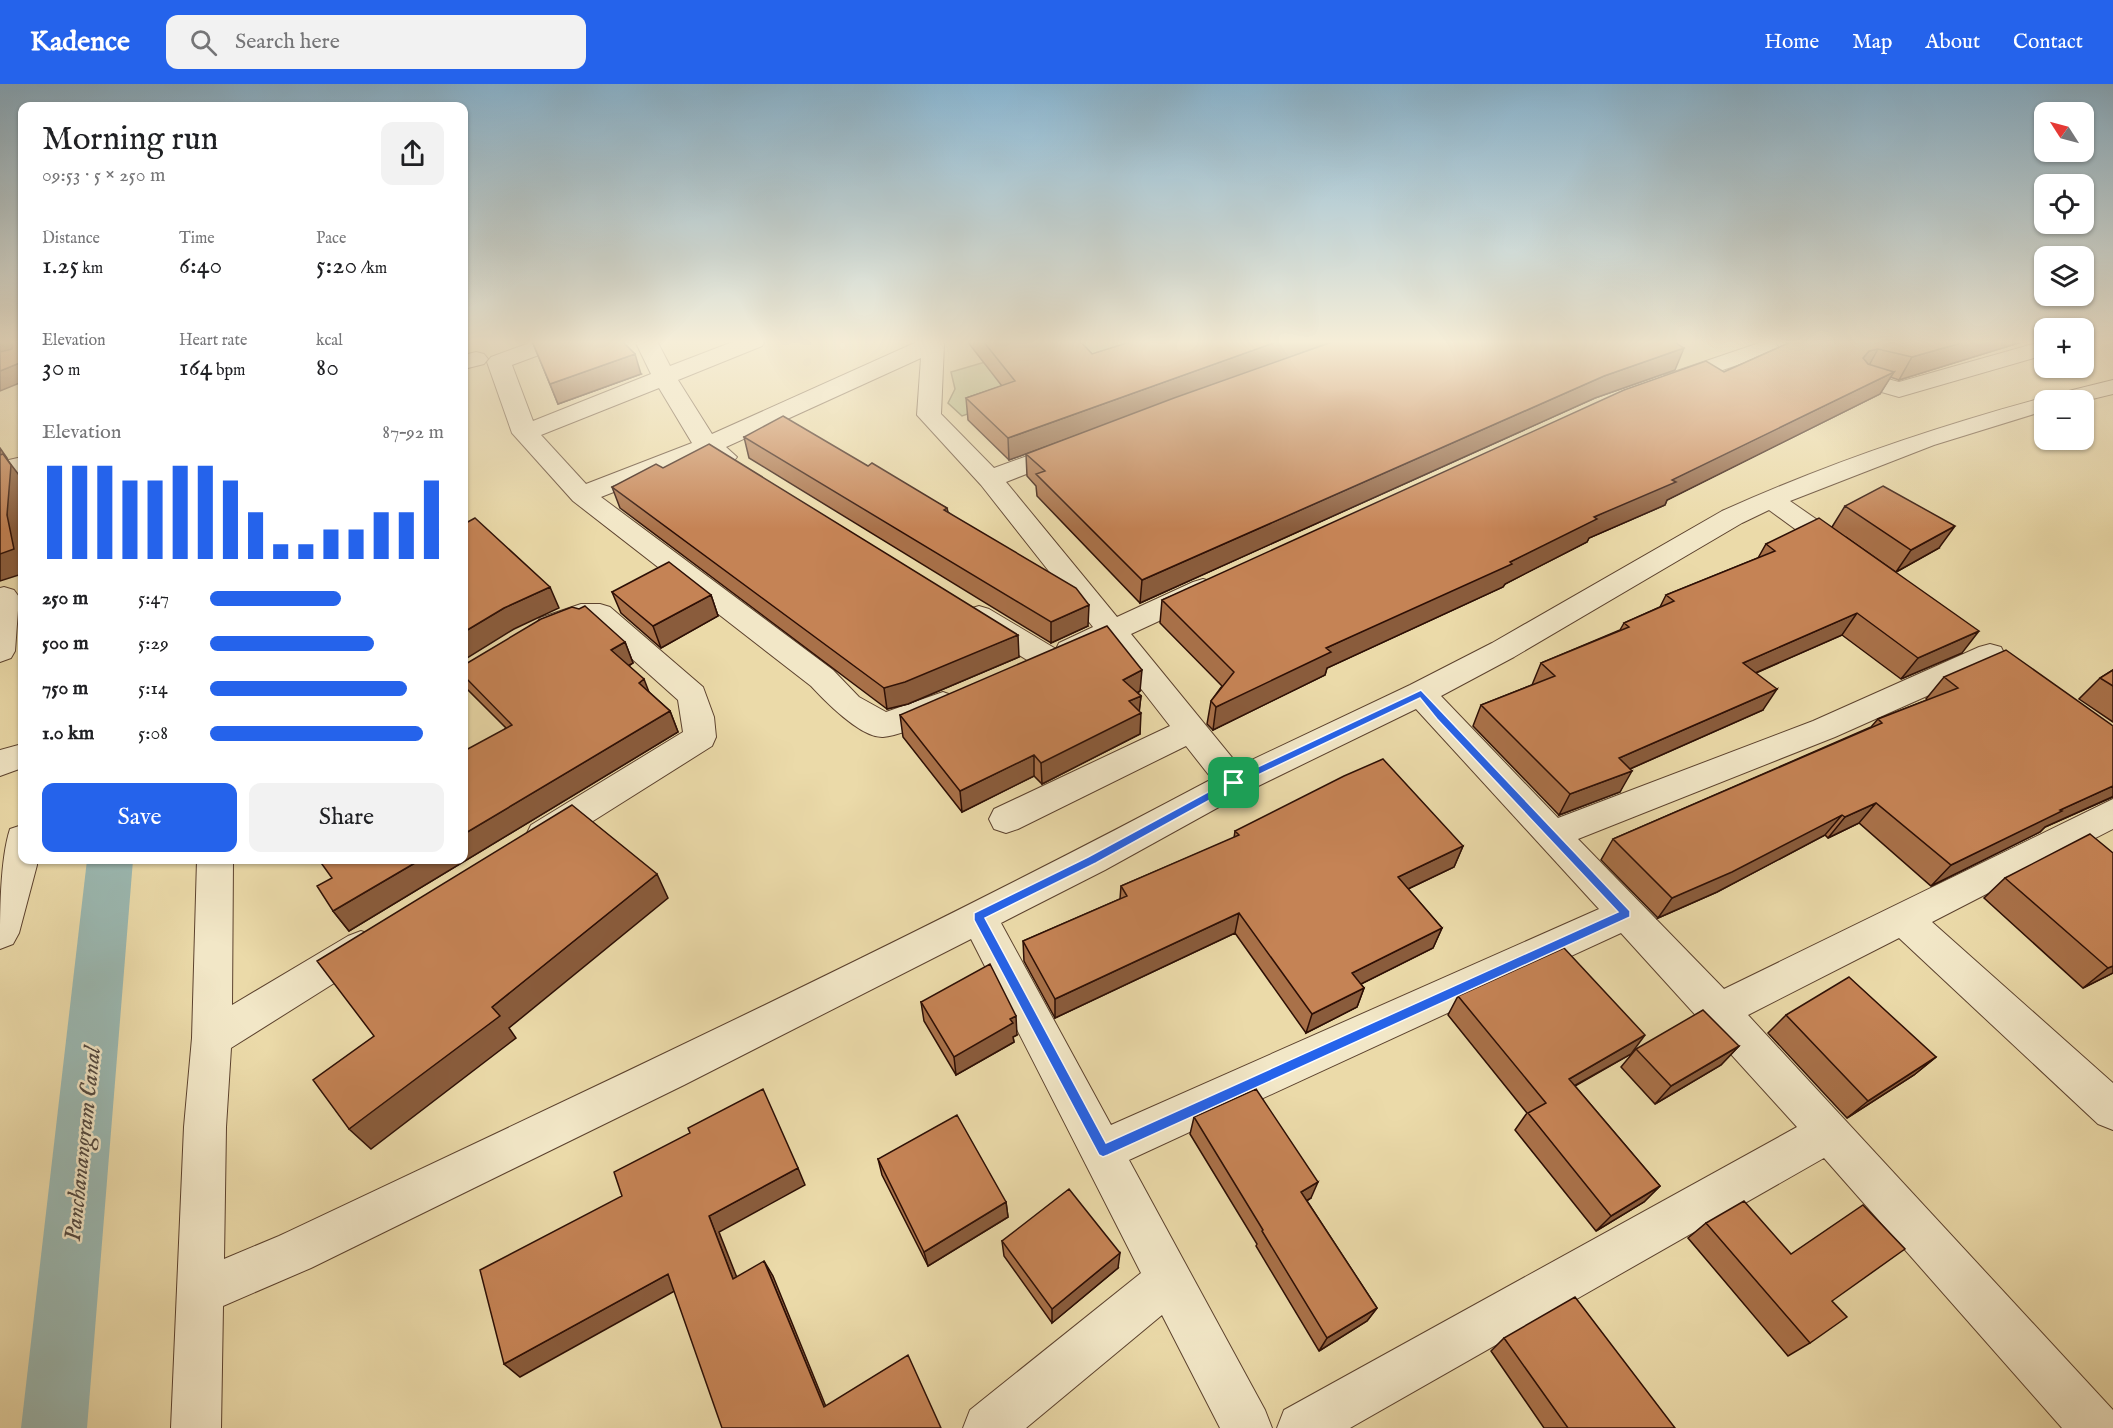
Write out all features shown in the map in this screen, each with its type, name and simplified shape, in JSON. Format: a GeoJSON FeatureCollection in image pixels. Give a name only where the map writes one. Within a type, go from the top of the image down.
{"type":"FeatureCollection","features":[{"type":"Feature","properties":{"kind":"street"},"geometry":{"type":"LineString","coordinates":[[514,404],[525,433],[582,495],[822,678],[848,705],[882,725],[918,715],[966,695]]}},
{"type":"Feature","properties":{"kind":"street"},"geometry":{"type":"LineString","coordinates":[[525,433],[598,404]]}},
{"type":"Feature","properties":{"kind":"street"},"geometry":{"type":"LineString","coordinates":[[680,404],[706,446],[747,471]]}},
{"type":"Feature","properties":{"kind":"street"},"geometry":{"type":"LineString","coordinates":[[582,495],[706,446],[799,404]]}},
{"type":"Feature","properties":{"kind":"street"},"geometry":{"type":"LineString","coordinates":[[929,404],[929,415],[990,479],[1193,729],[1234,783]]}},
{"type":"Feature","properties":{"kind":"street"},"geometry":{"type":"LineString","coordinates":[[201,1292],[294,1252],[670,1072],[1092,860],[1234,783],[1421,693],[1503,650],[1732,517],[1770,499],[1925,439],[2034,407]]}},
{"type":"Feature","properties":{"kind":"street"},"geometry":{"type":"LineString","coordinates":[[990,479],[1087,442]]}},
{"type":"Feature","properties":{"kind":"street"},"geometry":{"type":"LineString","coordinates":[[0,470],[18,466]]}},
{"type":"Feature","properties":{"kind":"street"},"geometry":{"type":"LineString","coordinates":[[1770,499],[1865,567]]}},
{"type":"Feature","properties":{"kind":"street"},"geometry":{"type":"LineString","coordinates":[[1017,673],[1229,576]]}},
{"type":"Feature","properties":{"kind":"street"},"geometry":{"type":"LineString","coordinates":[[0,651],[9,596]]}},
{"type":"Feature","properties":{"kind":"street"},"geometry":{"type":"LineString","coordinates":[[958,603],[1049,659]]}},
{"type":"Feature","properties":{"kind":"street"},"geometry":{"type":"LineString","coordinates":[[511,855],[700,737],[692,695],[600,614],[581,614],[554,623],[524,641]]}},
{"type":"Feature","properties":{"kind":"street"},"geometry":{"type":"LineString","coordinates":[[1552,835],[2001,663],[1961,634]]}},
{"type":"Feature","properties":{"kind":"street"},"geometry":{"type":"LineString","coordinates":[[1421,693],[1440,717],[1719,1011],[2095,1428]]}},
{"type":"Feature","properties":{"kind":"street"},"geometry":{"type":"LineString","coordinates":[[1006,819],[1193,729]]}},
{"type":"Feature","properties":{"kind":"street"},"geometry":{"type":"LineString","coordinates":[[0,763],[18,757]]}},
{"type":"Feature","properties":{"kind":"street"},"geometry":{"type":"LineString","coordinates":[[1719,1011],[2113,813]]}},
{"type":"Feature","properties":{"kind":"street"},"geometry":{"type":"LineString","coordinates":[[0,933],[19,864]]}},
{"type":"Feature","properties":{"kind":"street"},"geometry":{"type":"LineString","coordinates":[[196,1428],[205,1127],[212,1038],[215,864]]}},
{"type":"Feature","properties":{"kind":"street"},"geometry":{"type":"LineString","coordinates":[[1103,1150],[1626,914]]}},
{"type":"Feature","properties":{"kind":"street"},"geometry":{"type":"LineString","coordinates":[[978,916],[1103,1150],[1168,1280],[1247,1428]]}},
{"type":"Feature","properties":{"kind":"street"},"geometry":{"type":"LineString","coordinates":[[1903,919],[2113,1110]]}},
{"type":"Feature","properties":{"kind":"street"},"geometry":{"type":"LineString","coordinates":[[212,1038],[391,928]]}},
{"type":"Feature","properties":{"kind":"street"},"geometry":{"type":"LineString","coordinates":[[1302,1428],[1828,1133]]}},
{"type":"Feature","properties":{"kind":"street"},"geometry":{"type":"LineString","coordinates":[[988,1428],[1168,1280]]}},
{"type":"Feature","properties":{"kind":"green space"},"geometry":{"type":"Polygon","coordinates":[[[949,404],[997,404],[962,416],[949,404]]]}},
{"type":"Feature","properties":{"kind":"building"},"geometry":{"type":"Polygon","coordinates":[[[972,404],[1104,404],[1008,438],[972,404]]]}},
{"type":"Feature","properties":{"kind":"building"},"geometry":{"type":"Polygon","coordinates":[[[1159,404],[1541,404],[1142,580],[1036,474],[1045,471],[1026,454],[1159,404]]]}},
{"type":"Feature","properties":{"kind":"building"},"geometry":{"type":"Polygon","coordinates":[[[1594,404],[1829,404],[1672,480],[1676,482],[1594,517],[1597,519],[1510,562],[1512,564],[1326,648],[1331,652],[1216,707],[1211,701],[1234,672],[1162,600],[1594,404]]]}},
{"type":"Feature","properties":{"kind":"building"},"geometry":{"type":"Polygon","coordinates":[[[783,416],[868,466],[872,463],[947,508],[944,510],[1076,588],[1089,605],[1051,622],[744,437],[783,416]]]}},
{"type":"Feature","properties":{"kind":"building"},"geometry":{"type":"Polygon","coordinates":[[[709,444],[1018,635],[905,682],[884,688],[612,487],[656,464],[663,468],[709,444]]]}},
{"type":"Feature","properties":{"kind":"building"},"geometry":{"type":"Polygon","coordinates":[[[3,454],[11,465],[7,515],[14,549],[0,554],[0,455],[3,454]]]}},
{"type":"Feature","properties":{"kind":"building"},"geometry":{"type":"Polygon","coordinates":[[[1883,486],[1955,526],[1911,550],[1845,506],[1883,486]]]}},
{"type":"Feature","properties":{"kind":"building"},"geometry":{"type":"Polygon","coordinates":[[[475,518],[550,587],[504,608],[468,630],[468,522],[475,518]]]}},
{"type":"Feature","properties":{"kind":"building"},"geometry":{"type":"Polygon","coordinates":[[[1819,518],[1979,631],[1918,658],[1857,613],[1743,663],[1777,689],[1619,758],[1632,771],[1570,794],[1481,705],[1555,676],[1541,663],[1629,627],[1624,623],[1674,601],[1666,595],[1775,551],[1766,544],[1819,518]]]}},
{"type":"Feature","properties":{"kind":"building"},"geometry":{"type":"Polygon","coordinates":[[[669,562],[711,595],[653,626],[612,592],[669,562]]]}},
{"type":"Feature","properties":{"kind":"building"},"geometry":{"type":"Polygon","coordinates":[[[585,606],[625,642],[611,650],[644,679],[639,683],[670,711],[468,832],[468,749],[512,725],[468,680],[468,663],[541,619],[572,607],[579,609],[585,606]]]}},
{"type":"Feature","properties":{"kind":"building"},"geometry":{"type":"Polygon","coordinates":[[[1107,626],[1142,670],[1123,680],[1141,696],[1129,701],[1141,713],[1041,763],[1034,755],[960,791],[900,715],[1107,626]]]}},
{"type":"Feature","properties":{"kind":"building"},"geometry":{"type":"Polygon","coordinates":[[[2006,650],[2113,726],[2113,786],[1951,865],[1876,803],[1845,817],[1842,815],[1732,872],[1672,898],[1613,839],[1882,723],[1878,719],[1958,688],[1944,677],[2006,650]]]}},
{"type":"Feature","properties":{"kind":"building"},"geometry":{"type":"Polygon","coordinates":[[[2113,670],[2113,686],[2100,678],[2113,670]]]}},
{"type":"Feature","properties":{"kind":"building"},"geometry":{"type":"Polygon","coordinates":[[[1383,759],[1463,846],[1398,877],[1442,928],[1352,973],[1364,988],[1312,1014],[1239,913],[1055,999],[1023,941],[1127,896],[1121,886],[1239,835],[1235,831],[1383,759]]]}},
{"type":"Feature","properties":{"kind":"building"},"geometry":{"type":"Polygon","coordinates":[[[572,805],[657,874],[492,1007],[500,1016],[349,1129],[313,1080],[374,1036],[317,961],[572,805]]]}},
{"type":"Feature","properties":{"kind":"building"},"geometry":{"type":"Polygon","coordinates":[[[2090,834],[2113,853],[2113,966],[2108,968],[2005,878],[2090,834]]]}},
{"type":"Feature","properties":{"kind":"building"},"geometry":{"type":"Polygon","coordinates":[[[322,864],[413,864],[333,911],[317,886],[332,878],[322,864]]]}},
{"type":"Feature","properties":{"kind":"building"},"geometry":{"type":"Polygon","coordinates":[[[1564,948],[1645,1035],[1569,1079],[1660,1186],[1611,1216],[1528,1113],[1546,1103],[1458,996],[1564,948]]]}},
{"type":"Feature","properties":{"kind":"building"},"geometry":{"type":"Polygon","coordinates":[[[990,964],[1016,1016],[1010,1019],[1013,1023],[954,1057],[921,1002],[990,964]]]}},
{"type":"Feature","properties":{"kind":"building"},"geometry":{"type":"Polygon","coordinates":[[[1849,977],[1936,1057],[1868,1101],[1786,1015],[1849,977]]]}},
{"type":"Feature","properties":{"kind":"building"},"geometry":{"type":"Polygon","coordinates":[[[1703,1010],[1739,1046],[1671,1086],[1636,1049],[1703,1010]]]}},
{"type":"Feature","properties":{"kind":"building"},"geometry":{"type":"Polygon","coordinates":[[[763,1089],[798,1168],[709,1216],[733,1279],[764,1261],[824,1407],[908,1355],[941,1428],[722,1428],[668,1274],[504,1364],[480,1270],[622,1196],[614,1172],[690,1133],[688,1128],[763,1089]]]}},
{"type":"Feature","properties":{"kind":"building"},"geometry":{"type":"Polygon","coordinates":[[[1256,1089],[1318,1182],[1301,1192],[1377,1308],[1327,1338],[1194,1117],[1256,1089]]]}},
{"type":"Feature","properties":{"kind":"building"},"geometry":{"type":"Polygon","coordinates":[[[957,1115],[1006,1202],[924,1252],[878,1159],[957,1115]]]}},
{"type":"Feature","properties":{"kind":"building"},"geometry":{"type":"Polygon","coordinates":[[[1069,1189],[1120,1253],[1052,1309],[1002,1241],[1069,1189]]]}},
{"type":"Feature","properties":{"kind":"building"},"geometry":{"type":"Polygon","coordinates":[[[1744,1201],[1791,1254],[1863,1205],[1905,1249],[1832,1301],[1847,1317],[1810,1343],[1706,1223],[1744,1201]]]}},
{"type":"Feature","properties":{"kind":"building"},"geometry":{"type":"Polygon","coordinates":[[[1575,1297],[1675,1428],[1568,1428],[1504,1338],[1575,1297]]]}},
{"type":"Feature","properties":{"kind":"waterway","name":"Panchanangram Canal"},"geometry":{"type":"LineString","coordinates":[[54,1428],[110,864]]}},
{"type":"Feature","properties":{"kind":"route"},"geometry":{"type":"LineString","coordinates":[[1421,693],[1440,717],[1626,914],[1103,1150],[978,916],[1092,860],[1234,783],[1421,693]]}}]}
